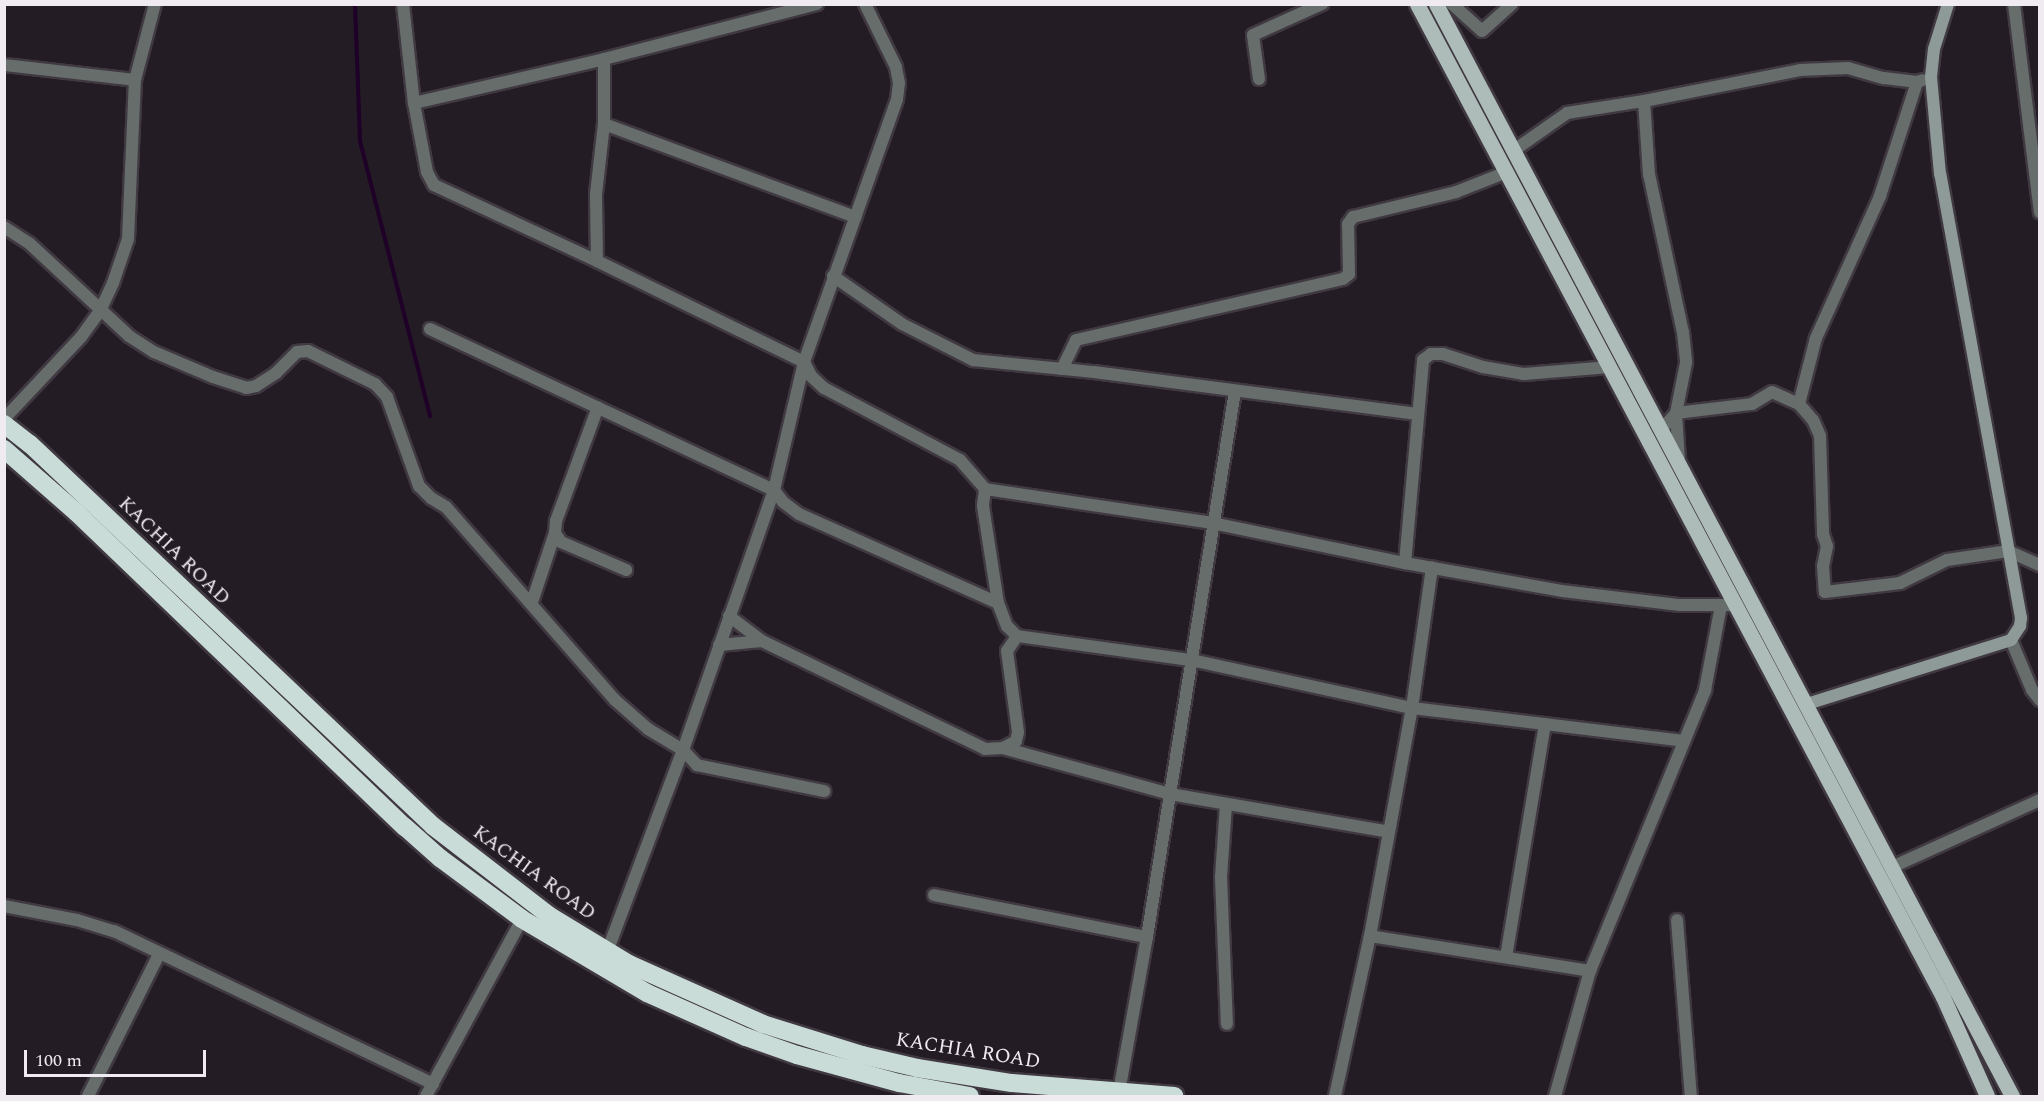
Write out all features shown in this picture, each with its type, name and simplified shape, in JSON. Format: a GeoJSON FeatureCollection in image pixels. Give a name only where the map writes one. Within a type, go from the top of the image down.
{"type":"FeatureCollection","features":[{"type":"Feature","properties":{"kind":"highway","name":"KACHIA ROAD"},"geometry":{"type":"LineString","coordinates":[[4,422],[30,444],[433,826],[532,903],[607,952],[665,982],[763,1024],[862,1055],[917,1068],[992,1080],[1173,1096]]}},
{"type":"Feature","properties":{"kind":"highway","name":"KACHIA ROAD"},"geometry":{"type":"LineString","coordinates":[[4,448],[77,513],[405,827],[440,858],[522,919],[561,945],[647,993],[746,1037],[796,1055],[899,1083],[970,1096]]}},
{"type":"Feature","properties":{"kind":"main road"},"geometry":{"type":"LineString","coordinates":[[1417,4],[1610,367],[1728,605],[1943,997],[1987,1096]]}},
{"type":"Feature","properties":{"kind":"main road"},"geometry":{"type":"LineString","coordinates":[[1436,4],[2012,1096]]}},
{"type":"Feature","properties":{"kind":"main road"},"geometry":{"type":"LineString","coordinates":[[1465,93],[1479,86]]}},
{"type":"Feature","properties":{"kind":"street"},"geometry":{"type":"LineString","coordinates":[[4,422],[81,337],[100,311],[128,239],[135,80],[154,4]]}},
{"type":"Feature","properties":{"kind":"street"},"geometry":{"type":"LineString","coordinates":[[403,4],[414,103],[427,172],[434,185],[804,362],[811,376],[824,388],[960,460],[985,489],[1213,523],[1432,567],[1621,599],[1680,605],[1728,605],[1705,690],[1590,971],[1555,1096]]}},
{"type":"Feature","properties":{"kind":"street"},"geometry":{"type":"LineString","coordinates":[[414,103],[604,59],[817,4]]}},
{"type":"Feature","properties":{"kind":"street"},"geometry":{"type":"LineString","coordinates":[[607,952],[683,750],[774,490],[804,362],[897,99],[899,83],[896,67],[865,4]]}},
{"type":"Feature","properties":{"kind":"street"},"geometry":{"type":"LineString","coordinates":[[1259,79],[1253,35],[1322,4]]}},
{"type":"Feature","properties":{"kind":"street"},"geometry":{"type":"LineString","coordinates":[[1452,4],[1482,32],[1512,4]]}},
{"type":"Feature","properties":{"kind":"street"},"geometry":{"type":"LineString","coordinates":[[1807,704],[2011,640],[2017,634],[2021,618],[1940,174],[1930,77],[1934,49],[1948,4]]}},
{"type":"Feature","properties":{"kind":"street"},"geometry":{"type":"LineString","coordinates":[[2014,4],[2034,132],[2040,212]]}},
{"type":"Feature","properties":{"kind":"street"},"geometry":{"type":"LineString","coordinates":[[597,261],[596,194],[604,124],[604,59]]}},
{"type":"Feature","properties":{"kind":"street"},"geometry":{"type":"LineString","coordinates":[[4,66],[135,80]]}},
{"type":"Feature","properties":{"kind":"street"},"geometry":{"type":"LineString","coordinates":[[1513,151],[1567,113],[1644,101],[1800,70],[1848,68],[1884,78],[1917,82],[1930,77]]}},
{"type":"Feature","properties":{"kind":"street"},"geometry":{"type":"LineString","coordinates":[[1799,404],[1816,338],[1880,196],[1917,82]]}},
{"type":"Feature","properties":{"kind":"street"},"geometry":{"type":"LineString","coordinates":[[1644,101],[1649,174],[1683,332],[1686,363],[1676,414],[1679,466]]}},
{"type":"Feature","properties":{"kind":"street"},"geometry":{"type":"LineString","coordinates":[[604,124],[855,217]]}},
{"type":"Feature","properties":{"kind":"street"},"geometry":{"type":"LineString","coordinates":[[1062,369],[1076,340],[1343,279],[1349,274],[1348,224],[1353,217],[1456,192],[1507,172]]}},
{"type":"Feature","properties":{"kind":"street"},"geometry":{"type":"LineString","coordinates":[[4,227],[29,243],[100,311],[129,336],[154,352],[246,388],[256,386],[276,373],[297,352],[308,351],[375,384],[387,397],[419,486],[431,498],[446,507],[532,602],[615,700],[648,729],[683,750],[697,765],[824,791]]}},
{"type":"Feature","properties":{"kind":"street"},"geometry":{"type":"LineString","coordinates":[[833,276],[902,324],[973,360],[1062,369],[1417,414]]}},
{"type":"Feature","properties":{"kind":"street"},"geometry":{"type":"LineString","coordinates":[[430,329],[774,490],[783,502],[799,514],[998,603]]}},
{"type":"Feature","properties":{"kind":"street"},"geometry":{"type":"LineString","coordinates":[[1406,562],[1423,360],[1431,354],[1443,354],[1483,367],[1524,374],[1610,367]]}},
{"type":"Feature","properties":{"kind":"street"},"geometry":{"type":"LineString","coordinates":[[1119,1092],[1147,936],[1235,391]]}},
{"type":"Feature","properties":{"kind":"street"},"geometry":{"type":"LineString","coordinates":[[1660,431],[1676,414],[1752,404],[1772,392],[1799,404],[1813,420],[1821,436],[1823,534],[1827,546],[1823,566],[1825,592],[1900,583],[1947,560],[2008,551],[2040,565]]}},
{"type":"Feature","properties":{"kind":"street"},"geometry":{"type":"LineString","coordinates":[[532,602],[555,533],[556,521],[598,408]]}},
{"type":"Feature","properties":{"kind":"street"},"geometry":{"type":"LineString","coordinates":[[985,489],[983,506],[998,603],[1007,626],[1017,636],[1191,660],[1412,708],[1684,741]]}},
{"type":"Feature","properties":{"kind":"street"},"geometry":{"type":"LineString","coordinates":[[555,533],[561,543],[626,570]]}},
{"type":"Feature","properties":{"kind":"street"},"geometry":{"type":"LineString","coordinates":[[1335,1096],[1370,936],[1412,708],[1432,567]]}},
{"type":"Feature","properties":{"kind":"street"},"geometry":{"type":"LineString","coordinates":[[729,616],[762,641],[985,749],[1003,748],[1170,794],[1389,832]]}},
{"type":"Feature","properties":{"kind":"street"},"geometry":{"type":"LineString","coordinates":[[1003,748],[1016,741],[1018,732],[1007,651],[1017,636]]}},
{"type":"Feature","properties":{"kind":"street"},"geometry":{"type":"LineString","coordinates":[[2011,640],[2032,690],[2040,700]]}},
{"type":"Feature","properties":{"kind":"street"},"geometry":{"type":"LineString","coordinates":[[719,645],[762,641]]}},
{"type":"Feature","properties":{"kind":"street"},"geometry":{"type":"LineString","coordinates":[[1506,957],[1545,724]]}},
{"type":"Feature","properties":{"kind":"street"},"geometry":{"type":"LineString","coordinates":[[1892,867],[2040,800]]}},
{"type":"Feature","properties":{"kind":"street"},"geometry":{"type":"LineString","coordinates":[[1226,804],[1221,877],[1227,1024]]}},
{"type":"Feature","properties":{"kind":"street"},"geometry":{"type":"LineString","coordinates":[[934,895],[1147,936]]}},
{"type":"Feature","properties":{"kind":"street"},"geometry":{"type":"LineString","coordinates":[[4,906],[77,920],[114,931],[433,1084]]}},
{"type":"Feature","properties":{"kind":"street"},"geometry":{"type":"LineString","coordinates":[[426,1096],[522,919]]}},
{"type":"Feature","properties":{"kind":"street"},"geometry":{"type":"LineString","coordinates":[[1677,920],[1691,1096]]}},
{"type":"Feature","properties":{"kind":"street"},"geometry":{"type":"LineString","coordinates":[[1370,936],[1590,971]]}},
{"type":"Feature","properties":{"kind":"street"},"geometry":{"type":"LineString","coordinates":[[88,1096],[159,954]]}},
{"type":"Feature","properties":{"kind":"waterway"},"geometry":{"type":"LineString","coordinates":[[355,4],[360,141],[430,416]]}}]}
